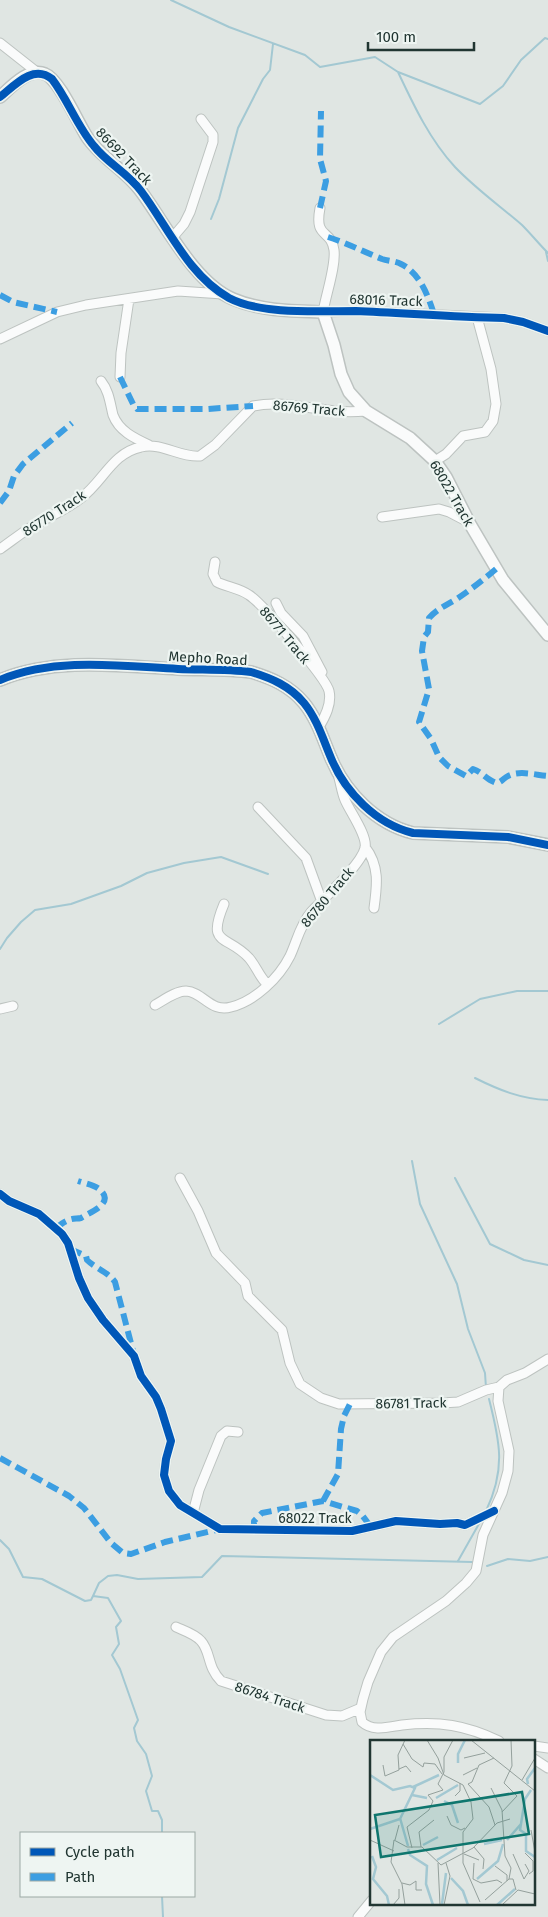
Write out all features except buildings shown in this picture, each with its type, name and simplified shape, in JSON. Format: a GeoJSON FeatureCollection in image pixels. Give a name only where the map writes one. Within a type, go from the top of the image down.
{"type":"FeatureCollection","features":[{"type":"Feature","properties":{"kind":"street"},"geometry":{"type":"LineString","coordinates":[[0,43],[38,73]]}},
{"type":"Feature","properties":{"kind":"street"},"geometry":{"type":"LineString","coordinates":[[0,97],[29,75],[38,73]]}},
{"type":"Feature","properties":{"kind":"street","name":"86692 Track"},"geometry":{"type":"LineString","coordinates":[[38,73],[43,73],[52,79],[95,147],[140,189],[193,266],[223,294]]}},
{"type":"Feature","properties":{"kind":"street"},"geometry":{"type":"LineString","coordinates":[[172,238],[184,224],[190,212],[211,149],[213,135],[201,119]]}},
{"type":"Feature","properties":{"kind":"street"},"geometry":{"type":"LineString","coordinates":[[320,208],[318,224],[320,229],[332,241],[334,260],[323,312]]}},
{"type":"Feature","properties":{"kind":"street","name":"68016 Track"},"geometry":{"type":"LineString","coordinates":[[0,339],[56,312],[178,291],[223,294],[255,306],[323,312],[358,311],[514,319],[548,331]]}},
{"type":"Feature","properties":{"kind":"street"},"geometry":{"type":"LineString","coordinates":[[120,377],[121,353],[129,299]]}},
{"type":"Feature","properties":{"kind":"street","name":"68022 Track"},"geometry":{"type":"LineString","coordinates":[[323,312],[344,383],[355,400],[366,411],[410,438],[435,460],[503,580],[548,635]]}},
{"type":"Feature","properties":{"kind":"street"},"geometry":{"type":"LineString","coordinates":[[435,460],[446,454],[463,436],[485,432],[494,417],[496,404],[492,389],[491,369],[477,317]]}},
{"type":"Feature","properties":{"kind":"street"},"geometry":{"type":"LineString","coordinates":[[101,382],[110,400],[116,422],[127,434],[149,446]]}},
{"type":"Feature","properties":{"kind":"street","name":"86769 Track"},"geometry":{"type":"LineString","coordinates":[[253,406],[276,404],[341,412],[366,411]]}},
{"type":"Feature","properties":{"kind":"street","name":"86770 Track"},"geometry":{"type":"LineString","coordinates":[[0,548],[28,529],[80,499],[114,461],[124,454],[140,447],[149,446],[169,449],[188,456],[200,456],[215,445],[253,406]]}},
{"type":"Feature","properties":{"kind":"street"},"geometry":{"type":"LineString","coordinates":[[382,517],[439,509],[449,512],[470,524]]}},
{"type":"Feature","properties":{"kind":"street","name":"86771 Track"},"geometry":{"type":"LineString","coordinates":[[215,562],[213,574],[217,582],[238,589],[254,599],[284,630],[327,684]]}},
{"type":"Feature","properties":{"kind":"street"},"geometry":{"type":"LineString","coordinates":[[276,603],[281,613],[304,636],[327,684],[330,697],[329,705],[324,720],[319,727]]}},
{"type":"Feature","properties":{"kind":"street","name":"Mepho Road"},"geometry":{"type":"LineString","coordinates":[[0,680],[30,669],[89,666],[132,665],[251,672],[267,677],[284,686],[304,703],[319,727],[344,783],[384,822],[412,834],[508,837],[548,845]]}},
{"type":"Feature","properties":{"kind":"street"},"geometry":{"type":"LineString","coordinates":[[338,772],[345,798],[364,836],[365,847],[377,872],[374,908]]}},
{"type":"Feature","properties":{"kind":"street"},"geometry":{"type":"LineString","coordinates":[[258,807],[306,858],[322,902]]}},
{"type":"Feature","properties":{"kind":"street","name":"86780 Track"},"geometry":{"type":"LineString","coordinates":[[155,1005],[187,991],[218,1007],[232,1007],[251,999],[281,969],[289,958],[303,923],[357,862],[365,847]]}},
{"type":"Feature","properties":{"kind":"street"},"geometry":{"type":"LineString","coordinates":[[224,904],[217,921],[217,932],[221,938],[250,959],[267,984]]}},
{"type":"Feature","properties":{"kind":"street"},"geometry":{"type":"LineString","coordinates":[[0,1009],[13,1006]]}},
{"type":"Feature","properties":{"kind":"street","name":"86781 Track"},"geometry":{"type":"LineString","coordinates":[[180,1178],[198,1211],[216,1254],[245,1283],[248,1296],[282,1330],[290,1363],[300,1384],[310,1391],[331,1402],[350,1404],[458,1402],[499,1386]]}},
{"type":"Feature","properties":{"kind":"street"},"geometry":{"type":"LineString","coordinates":[[0,1194],[10,1201],[39,1214],[62,1234],[70,1249],[79,1278],[88,1298],[103,1320],[134,1356],[141,1376],[159,1403],[170,1435],[170,1446],[164,1468],[166,1483],[180,1505],[193,1512],[199,1490],[221,1436],[227,1431],[238,1432]]}},
{"type":"Feature","properties":{"kind":"street"},"geometry":{"type":"LineString","coordinates":[[494,1740],[464,1727],[434,1723],[371,1728],[362,1722],[360,1717],[361,1708],[374,1667],[381,1652],[393,1637],[446,1600],[473,1576],[478,1564],[483,1535],[506,1483],[509,1461],[506,1436],[498,1401],[499,1386],[548,1359]]}},
{"type":"Feature","properties":{"kind":"street","name":"68022 Track"},"geometry":{"type":"LineString","coordinates":[[193,1512],[220,1529],[352,1531],[396,1521],[440,1524],[457,1523],[465,1525],[494,1511]]}},
{"type":"Feature","properties":{"kind":"street","name":"86784 Track"},"geometry":{"type":"LineString","coordinates":[[176,1627],[201,1640],[211,1667],[222,1681],[326,1715],[342,1716],[361,1708]]}},
{"type":"Feature","properties":{"kind":"street"},"geometry":{"type":"LineString","coordinates":[[536,1760],[548,1768]]}},
{"type":"Feature","properties":{"kind":"street"},"geometry":{"type":"LineString","coordinates":[[358,1917],[370,1902]]}},
{"type":"Feature","properties":{"kind":"waterway"},"geometry":{"type":"LineString","coordinates":[[171,0],[229,27],[305,55],[320,67],[375,57],[398,72],[480,104],[503,86],[521,60],[545,38],[548,39]]}},
{"type":"Feature","properties":{"kind":"waterway"},"geometry":{"type":"LineString","coordinates":[[211,219],[219,199],[238,128],[263,79],[270,70],[273,44]]}},
{"type":"Feature","properties":{"kind":"waterway"},"geometry":{"type":"LineString","coordinates":[[398,72],[423,122],[446,157],[471,183],[522,225],[548,253]]}},
{"type":"Feature","properties":{"kind":"waterway"},"geometry":{"type":"LineString","coordinates":[[546,252],[548,261]]}},
{"type":"Feature","properties":{"kind":"waterway"},"geometry":{"type":"LineString","coordinates":[[0,949],[21,922],[35,910],[71,904],[121,886],[147,873],[184,863],[221,857],[268,874]]}},
{"type":"Feature","properties":{"kind":"waterway"},"geometry":{"type":"LineString","coordinates":[[439,1024],[480,999],[517,991],[548,991]]}},
{"type":"Feature","properties":{"kind":"waterway"},"geometry":{"type":"LineString","coordinates":[[475,1078],[510,1093],[548,1100]]}},
{"type":"Feature","properties":{"kind":"waterway"},"geometry":{"type":"LineString","coordinates":[[412,1161],[420,1204],[457,1284],[468,1329],[485,1373],[486,1388]]}},
{"type":"Feature","properties":{"kind":"waterway"},"geometry":{"type":"LineString","coordinates":[[455,1178],[490,1244],[524,1260],[548,1265]]}},
{"type":"Feature","properties":{"kind":"waterway"},"geometry":{"type":"LineString","coordinates":[[486,1511],[499,1468],[498,1442],[489,1399]]}},
{"type":"Feature","properties":{"kind":"waterway"},"geometry":{"type":"LineString","coordinates":[[458,1561],[480,1522]]}},
{"type":"Feature","properties":{"kind":"waterway"},"geometry":{"type":"LineString","coordinates":[[0,1540],[9,1549],[23,1577],[42,1579],[85,1601],[91,1600],[93,1596],[108,1598],[121,1621],[116,1627],[119,1644],[112,1655],[120,1669],[138,1720],[134,1728],[137,1741],[146,1754],[152,1776],[146,1791],[152,1811],[158,1811],[162,1820],[162,1832]]}},
{"type":"Feature","properties":{"kind":"waterway"},"geometry":{"type":"LineString","coordinates":[[93,1596],[99,1583],[108,1576],[117,1575],[138,1579],[202,1577],[222,1556],[472,1562]]}},
{"type":"Feature","properties":{"kind":"waterway"},"geometry":{"type":"LineString","coordinates":[[487,1566],[508,1559],[530,1561],[548,1557]]}},
{"type":"Feature","properties":{"kind":"waterway"},"geometry":{"type":"LineString","coordinates":[[162,1897],[163,1917]]}},
{"type":"Feature","properties":{"kind":"marked path"},"geometry":{"type":"LineString","coordinates":[[320,208],[326,181],[320,159],[321,111]]}},
{"type":"Feature","properties":{"kind":"marked path"},"geometry":{"type":"LineString","coordinates":[[328,237],[408,268],[422,286],[434,314]]}},
{"type":"Feature","properties":{"kind":"marked path"},"geometry":{"type":"LineString","coordinates":[[0,295],[13,302],[57,312]]}},
{"type":"Feature","properties":{"kind":"marked path"},"geometry":{"type":"LineString","coordinates":[[120,377],[137,409],[207,409],[253,406]]}},
{"type":"Feature","properties":{"kind":"marked path"},"geometry":{"type":"LineString","coordinates":[[0,503],[9,491],[14,476],[23,464],[72,423]]}},
{"type":"Feature","properties":{"kind":"marked path"},"geometry":{"type":"LineString","coordinates":[[496,569],[429,618],[428,632],[424,637],[422,651],[429,689],[419,722],[431,739],[439,757],[448,766],[466,776],[473,769],[496,783],[517,773],[548,776]]}},
{"type":"Feature","properties":{"kind":"marked path"},"geometry":{"type":"LineString","coordinates":[[56,1228],[62,1223],[81,1218],[95,1210],[105,1199],[104,1194],[99,1189],[78,1181]]}},
{"type":"Feature","properties":{"kind":"marked path"},"geometry":{"type":"LineString","coordinates":[[70,1249],[86,1256],[87,1260],[109,1275],[115,1282],[133,1351]]}},
{"type":"Feature","properties":{"kind":"marked path"},"geometry":{"type":"LineString","coordinates":[[323,1501],[338,1474],[341,1429],[344,1416],[350,1404]]}},
{"type":"Feature","properties":{"kind":"marked path"},"geometry":{"type":"LineString","coordinates":[[0,1458],[69,1496],[84,1508],[111,1543],[123,1553],[131,1554],[165,1542],[220,1529]]}},
{"type":"Feature","properties":{"kind":"marked path"},"geometry":{"type":"LineString","coordinates":[[254,1530],[254,1521],[262,1513],[323,1501],[357,1511],[371,1527]]}},
{"type":"Feature","properties":{"kind":"cycle path"},"geometry":{"type":"LineString","coordinates":[[0,97],[18,82],[31,75],[45,75],[52,79],[94,146],[141,191],[190,264],[202,277],[229,298],[274,310],[356,311],[504,318],[523,322],[548,331]]}},
{"type":"Feature","properties":{"kind":"cycle path"},"geometry":{"type":"LineString","coordinates":[[0,680],[43,668],[88,665],[251,672],[280,683],[299,697],[309,709],[337,771],[353,794],[374,814],[399,829],[413,833],[508,837],[548,845]]}},
{"type":"Feature","properties":{"kind":"cycle path"},"geometry":{"type":"LineString","coordinates":[[0,1194],[9,1201],[39,1214],[62,1234],[68,1243],[79,1278],[88,1298],[103,1320],[134,1356],[141,1376],[156,1397],[171,1441],[164,1475],[169,1491],[180,1505],[220,1529],[352,1531],[396,1521],[440,1524],[457,1523],[465,1525],[494,1511]]}}]}
